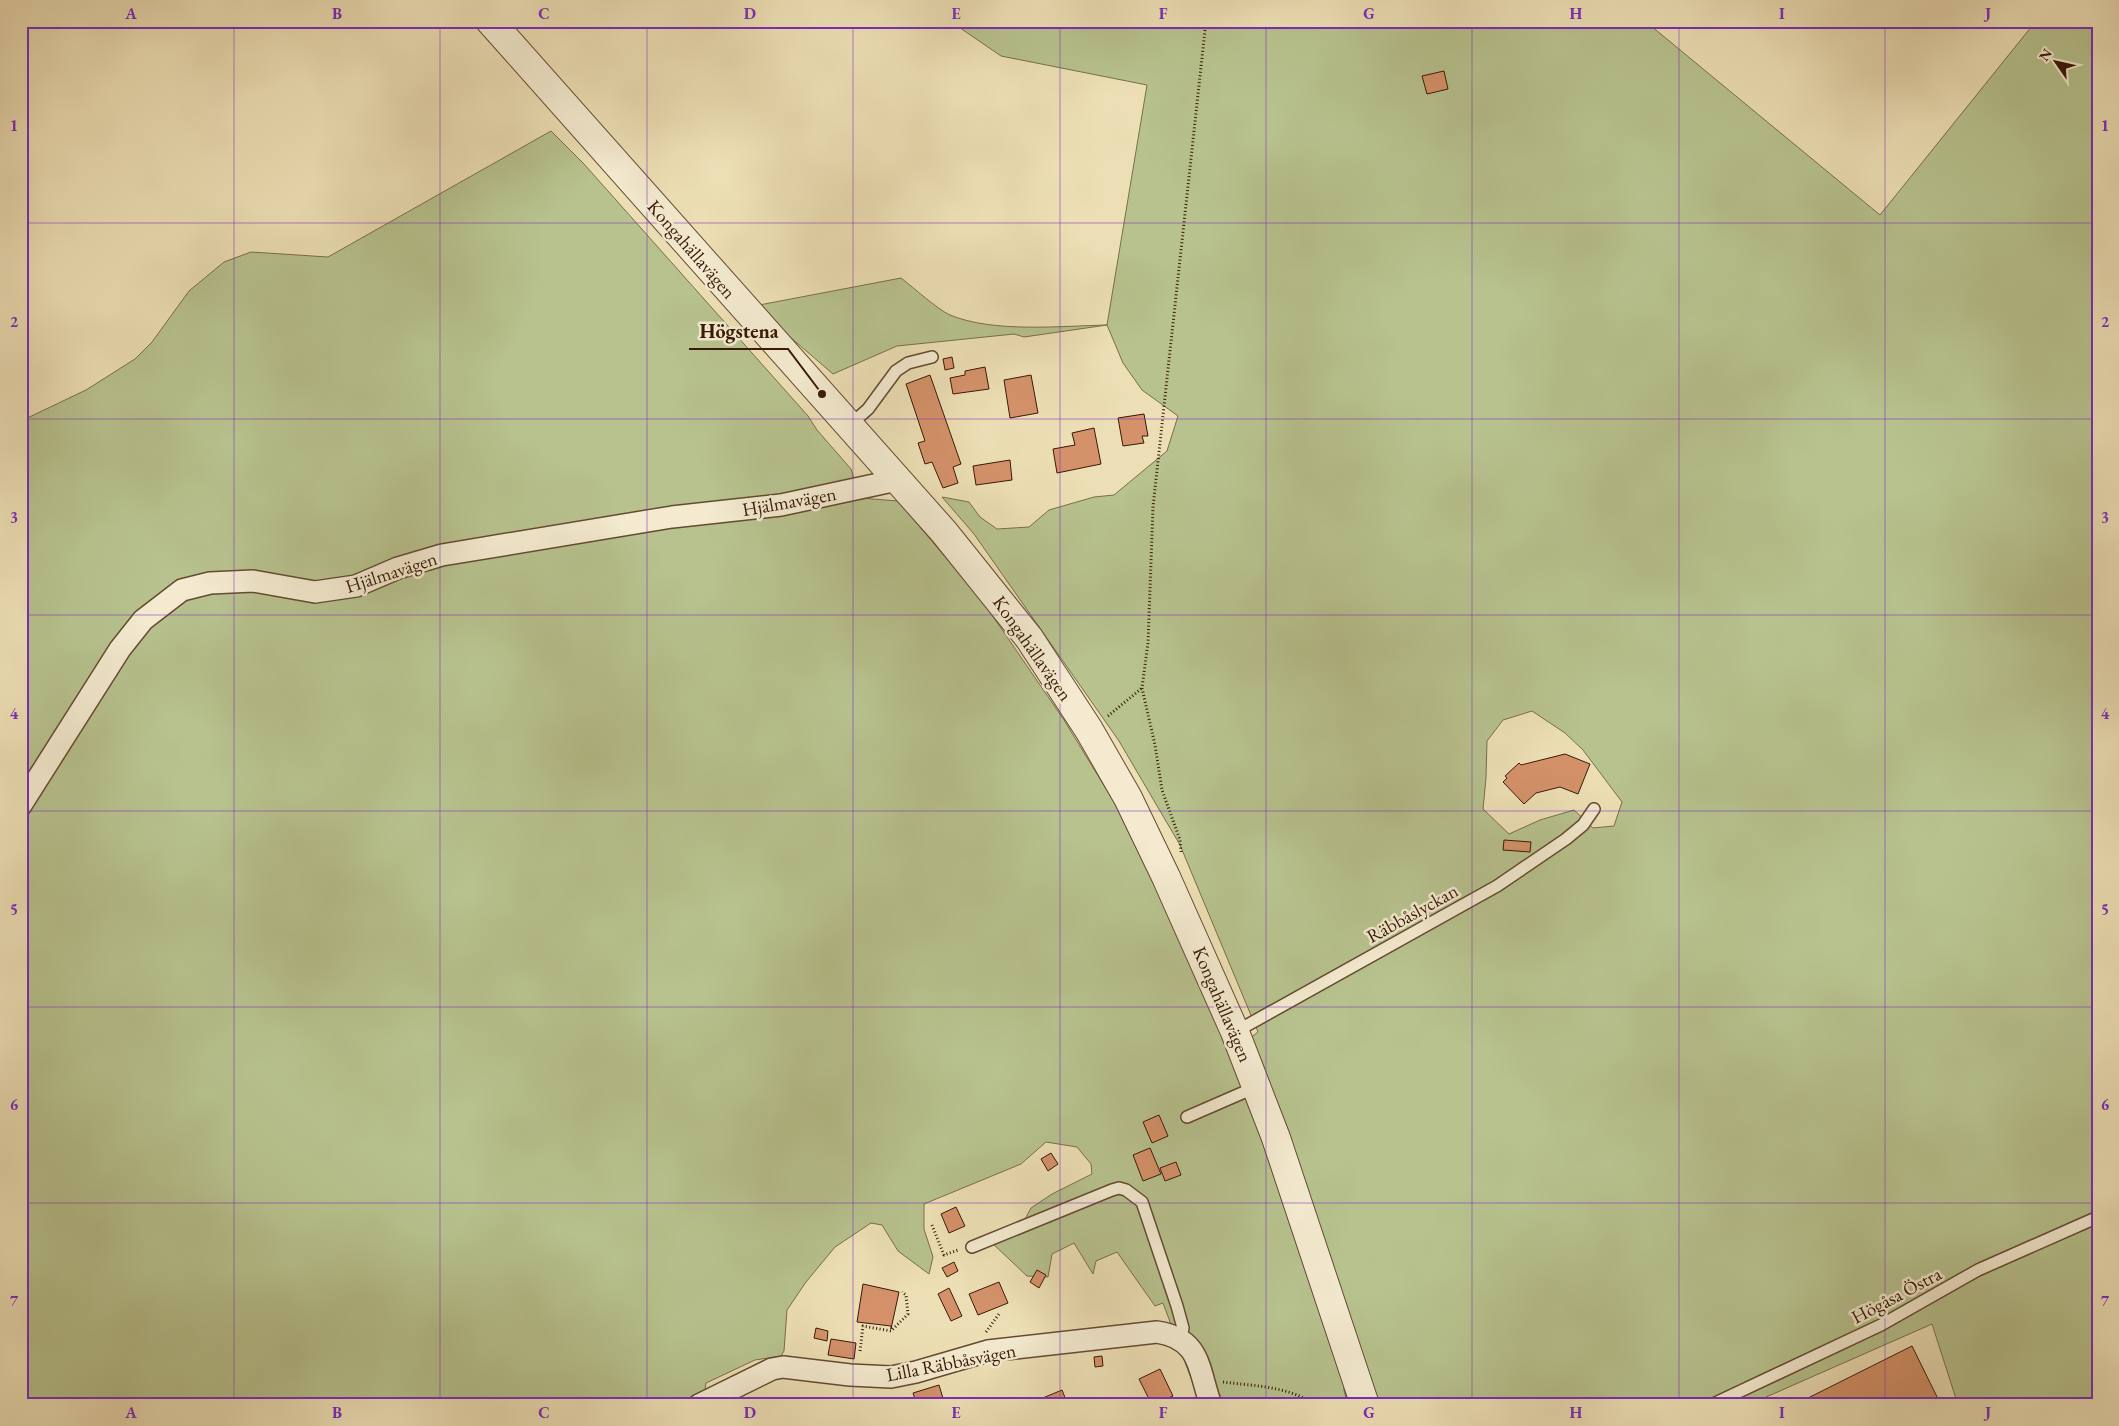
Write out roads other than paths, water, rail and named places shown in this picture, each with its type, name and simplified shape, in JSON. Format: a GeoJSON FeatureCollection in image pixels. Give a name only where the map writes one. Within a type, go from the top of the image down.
{"type":"FeatureCollection","features":[{"type":"Feature","properties":{"kind":"street","name":"Kongahällavägen"},"geometry":{"type":"LineString","coordinates":[[490,21],[895,475],[968,561],[1029,638],[1089,730],[1128,798],[1166,877],[1235,1032],[1257,1086],[1365,1405]]}},
{"type":"Feature","properties":{"kind":"street","name":"Hjälmavägen"},"geometry":{"type":"LineString","coordinates":[[21,805],[120,648],[143,620],[182,590],[210,583],[253,581],[315,592],[356,586],[398,568],[442,555],[672,517],[781,505],[888,482],[895,475]]}},
{"type":"Feature","properties":{"kind":"street","name":"Lilla Räbbåsvägen"},"geometry":{"type":"LineString","coordinates":[[699,1405],[772,1369],[783,1367],[864,1377],[891,1377],[916,1372],[988,1351],[1157,1332],[1181,1338]]}},
{"type":"Feature","properties":{"kind":"street"},"geometry":{"type":"LineString","coordinates":[[1181,1338],[1197,1360],[1203,1378],[1207,1403]]}},
{"type":"Feature","properties":{"kind":"lane"},"geometry":{"type":"LineString","coordinates":[[850,425],[868,409],[896,372],[908,363],[932,357]]}},
{"type":"Feature","properties":{"kind":"lane","name":"Räbbåslyckan"},"geometry":{"type":"LineString","coordinates":[[1235,1032],[1496,886],[1566,839],[1583,825],[1594,809]]}},
{"type":"Feature","properties":{"kind":"lane"},"geometry":{"type":"LineString","coordinates":[[1187,1117],[1257,1086]]}},
{"type":"Feature","properties":{"kind":"lane"},"geometry":{"type":"LineString","coordinates":[[972,1247],[1112,1190],[1126,1190],[1142,1202],[1177,1306],[1182,1328],[1181,1338]]}},
{"type":"Feature","properties":{"kind":"lane","name":"Högåsa Östra"},"geometry":{"type":"LineString","coordinates":[[1711,1405],[1881,1325],[1978,1270],[2098,1217]]}},
{"type":"Feature","properties":{"kind":"waterway"},"geometry":{"type":"LineString","coordinates":[[1346,1389],[1350,1405]]}},
{"type":"Feature","properties":{"kind":"place","name":"Högstena"},"geometry":{"type":"Point","coordinates":[822,394]}}]}
